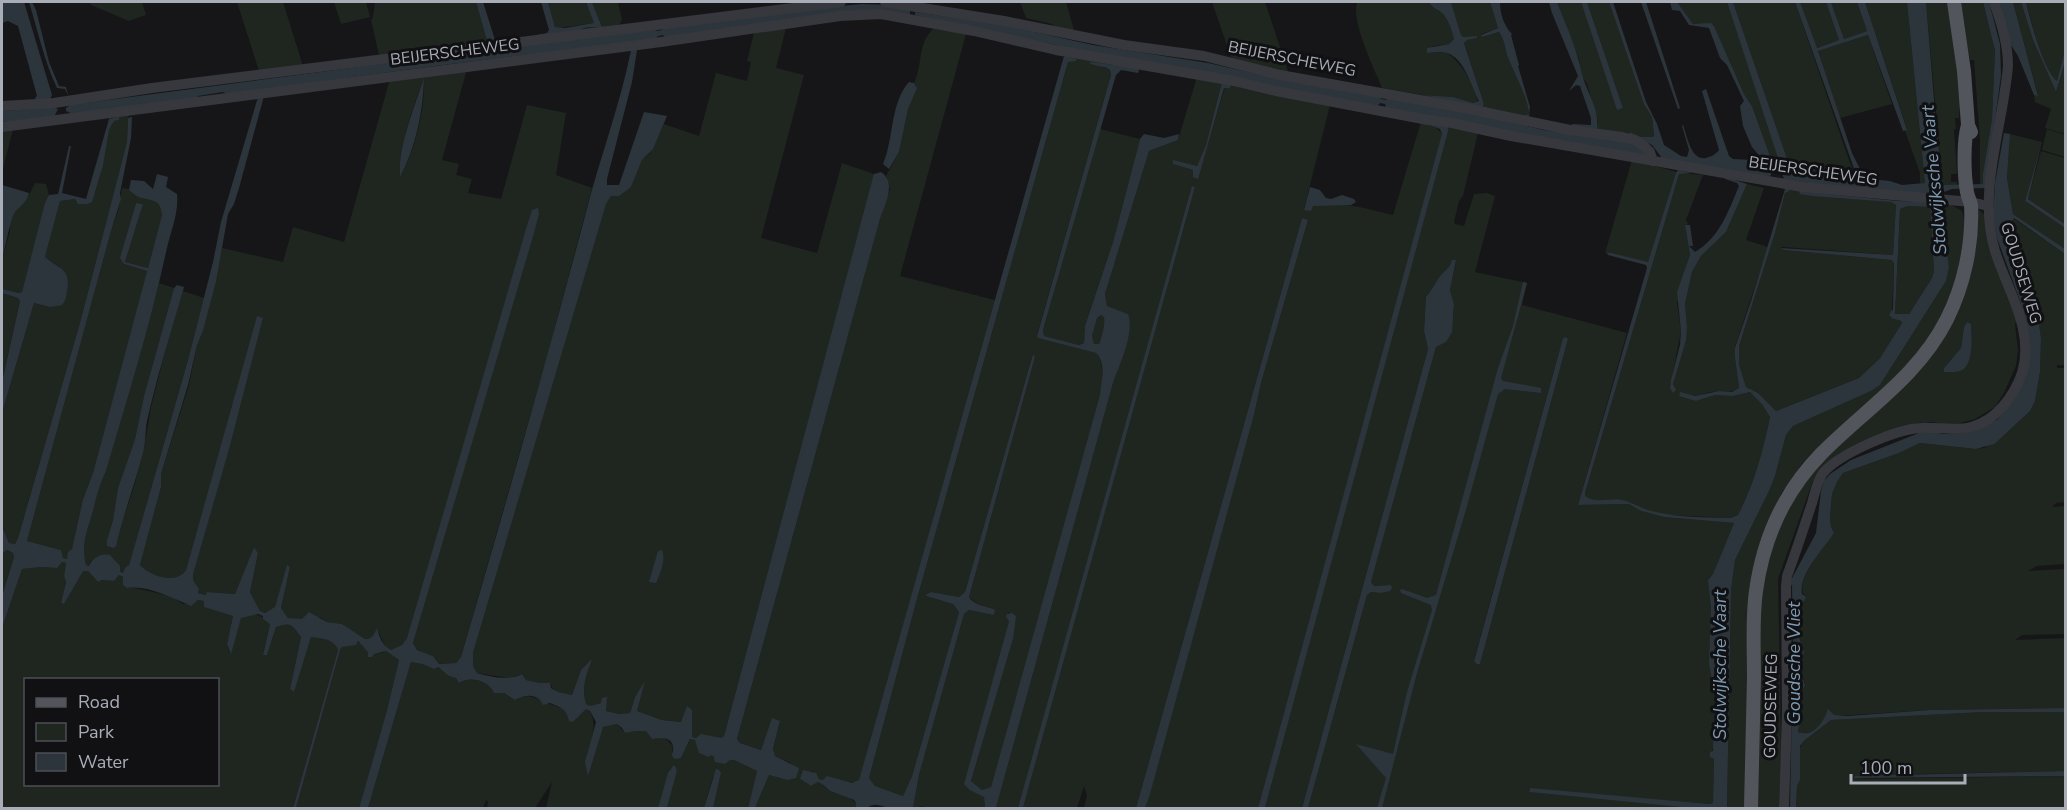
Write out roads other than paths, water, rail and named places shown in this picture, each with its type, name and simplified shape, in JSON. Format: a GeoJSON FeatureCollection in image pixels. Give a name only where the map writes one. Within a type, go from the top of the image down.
{"type":"FeatureCollection","features":[{"type":"Feature","properties":{"kind":"main road"},"geometry":{"type":"LineString","coordinates":[[1751,808],[1755,592],[1764,549],[1777,515],[1794,486],[1820,456],[1908,376],[1928,350],[1947,319],[1969,253],[1971,202],[1967,193],[1965,137],[1968,125],[1964,71],[1954,2]]}},
{"type":"Feature","properties":{"kind":"street","name":"BEIJERSCHEWEG"},"geometry":{"type":"LineString","coordinates":[[2,127],[60,109],[163,86],[841,2]]}},
{"type":"Feature","properties":{"kind":"street","name":"BEIJERSCHEWEG"},"geometry":{"type":"LineString","coordinates":[[885,2],[974,31],[1056,50],[1234,81],[1511,136],[1812,188],[1971,202],[1988,206]]}},
{"type":"Feature","properties":{"kind":"street","name":"GOUDSEWEG"},"geometry":{"type":"LineString","coordinates":[[1784,808],[1787,576],[1821,476],[1836,461],[1895,434],[1919,428],[1972,427],[1990,419],[2002,408],[2014,391],[2022,373],[2025,357],[2022,322],[1995,252],[1988,206],[2008,66],[2004,31],[1994,2]]}},
{"type":"Feature","properties":{"kind":"street","name":"BEIJERSCHEWEG"},"geometry":{"type":"LineString","coordinates":[[2,106],[41,104],[60,109],[469,65],[661,42],[840,16],[913,12],[1204,57],[1280,75],[1465,108],[1570,130],[1622,136],[1644,146],[1650,152],[1653,161]]}},
{"type":"Feature","properties":{"kind":"water"},"geometry":{"type":"Polygon","coordinates":[[[2,2],[24,2],[52,95],[49,101],[51,106],[58,109],[54,117],[2,122],[2,111],[30,109],[37,102],[35,98],[37,96],[18,26],[8,21],[2,23],[2,2]]]}},
{"type":"Feature","properties":{"kind":"water"},"geometry":{"type":"Polygon","coordinates":[[[29,2],[32,2],[36,10],[49,62],[59,86],[66,87],[68,95],[65,89],[57,88],[52,78],[29,2]]]}},
{"type":"Feature","properties":{"kind":"water"},"geometry":{"type":"Polygon","coordinates":[[[476,2],[483,2],[495,40],[487,41],[476,2]]]}},
{"type":"Feature","properties":{"kind":"water"},"geometry":{"type":"Polygon","coordinates":[[[541,2],[548,2],[555,27],[565,28],[594,23],[586,2],[592,2],[602,27],[587,27],[576,31],[532,36],[547,33],[549,30],[541,2]]]}},
{"type":"Feature","properties":{"kind":"water"},"geometry":{"type":"Polygon","coordinates":[[[1429,2],[1451,2],[1461,35],[1463,37],[1477,36],[1464,43],[1484,104],[1482,108],[1423,95],[1453,97],[1473,103],[1479,101],[1463,67],[1453,56],[1440,52],[1427,53],[1427,48],[1449,44],[1454,39],[1444,15],[1429,2]]]}},
{"type":"Feature","properties":{"kind":"water"},"geometry":{"type":"Polygon","coordinates":[[[1490,2],[1500,2],[1506,27],[1512,34],[1518,66],[1530,107],[1529,116],[1522,116],[1529,114],[1528,107],[1501,35],[1499,32],[1482,37],[1481,35],[1498,28],[1490,2]]]}},
{"type":"Feature","properties":{"kind":"water"},"geometry":{"type":"Polygon","coordinates":[[[1549,2],[1557,2],[1571,37],[1595,107],[1597,129],[1572,126],[1572,124],[1591,125],[1591,118],[1580,86],[1576,85],[1569,91],[1578,76],[1549,2]]]}},
{"type":"Feature","properties":{"kind":"water"},"geometry":{"type":"Polygon","coordinates":[[[1581,2],[1587,2],[1623,108],[1617,110],[1581,2]]]}},
{"type":"Feature","properties":{"kind":"water","name":"Stolwijksche Vaart"},"geometry":{"type":"Polygon","coordinates":[[[1609,2],[1613,2],[1646,102],[1664,145],[1681,156],[1687,157],[1689,150],[1683,125],[1690,147],[1697,156],[1706,158],[1719,150],[1702,91],[1706,89],[1729,156],[1733,159],[1762,163],[1763,160],[1752,147],[1743,126],[1740,106],[1744,101],[1727,65],[1720,58],[1709,28],[1689,25],[1680,11],[1672,10],[1670,2],[1677,2],[1693,24],[1711,23],[1714,26],[1744,94],[1752,106],[1774,167],[1781,167],[1727,2],[1733,2],[1792,173],[1802,174],[1808,171],[1816,178],[1827,176],[1829,172],[1839,176],[1857,177],[1795,2],[1800,2],[1817,48],[1839,40],[1826,2],[1831,2],[1844,39],[1867,31],[1857,2],[1865,2],[1907,130],[1903,131],[1868,35],[1818,51],[1852,153],[1865,179],[1871,182],[1890,181],[1902,185],[1925,183],[1907,2],[1926,2],[1943,185],[1983,184],[1992,119],[1995,51],[1983,2],[1989,2],[2000,44],[2001,75],[1986,188],[1952,189],[1944,192],[1941,197],[1949,268],[1946,281],[1880,385],[1793,426],[1786,435],[1769,491],[1735,560],[1731,591],[1727,808],[1690,808],[1529,792],[1530,788],[1713,803],[1714,759],[1710,757],[1710,752],[1713,751],[1715,696],[1709,664],[1711,608],[1708,580],[1713,574],[1734,523],[1664,517],[1641,511],[1629,504],[1578,505],[1647,268],[1646,265],[1607,253],[1648,262],[1676,173],[1678,170],[1692,173],[1679,174],[1585,496],[1598,500],[1622,500],[1648,510],[1672,515],[1731,518],[1738,515],[1749,491],[1770,417],[1762,404],[1750,392],[1733,396],[1715,395],[1696,401],[1679,396],[1680,392],[1695,396],[1719,391],[1732,392],[1739,388],[1735,348],[1785,189],[1789,191],[1785,193],[1775,233],[1739,346],[1739,364],[1746,387],[1758,393],[1776,411],[1859,378],[1880,358],[1902,323],[1889,315],[1893,309],[1894,263],[1892,260],[1780,248],[1893,255],[1896,205],[1891,202],[1812,196],[1800,194],[1799,191],[1929,202],[1784,179],[1781,170],[1774,170],[1768,179],[1662,158],[1652,145],[1629,134],[1630,132],[1641,137],[1653,137],[1654,135],[1652,117],[1644,104],[1609,2]],[[1908,206],[1900,209],[1895,314],[1909,314],[1932,278],[1934,271],[1930,207],[1908,206]]]}},
{"type":"Feature","properties":{"kind":"water"},"geometry":{"type":"Polygon","coordinates":[[[1641,2],[1646,2],[1680,108],[1678,109],[1641,2]]]}},
{"type":"Feature","properties":{"kind":"water"},"geometry":{"type":"Polygon","coordinates":[[[1999,2],[2013,2],[2038,96],[2034,95],[2011,45],[1999,2]]]}},
{"type":"Feature","properties":{"kind":"water"},"geometry":{"type":"Polygon","coordinates":[[[2021,2],[2026,2],[2043,57],[2057,81],[2065,50],[2065,62],[2056,92],[2033,40],[2021,2]]]}},
{"type":"Feature","properties":{"kind":"water"},"geometry":{"type":"Polygon","coordinates":[[[862,4],[889,5],[910,10],[910,14],[830,13],[666,38],[663,35],[655,39],[227,94],[223,92],[198,96],[197,99],[73,114],[66,111],[70,105],[653,28],[657,31],[665,27],[862,4]]]}},
{"type":"Feature","properties":{"kind":"water"},"geometry":{"type":"Polygon","coordinates":[[[915,12],[1002,25],[1093,45],[1208,63],[1261,75],[1380,95],[1381,99],[1386,100],[1388,97],[1475,113],[1543,130],[1630,142],[1646,149],[1646,157],[1386,108],[1385,104],[1380,103],[1377,106],[1103,55],[915,15],[915,12]]]}},
{"type":"Feature","properties":{"kind":"water"},"geometry":{"type":"Polygon","coordinates":[[[631,50],[637,50],[632,82],[607,185],[619,185],[644,112],[667,116],[653,149],[642,160],[631,187],[619,196],[611,196],[606,204],[473,653],[473,666],[477,673],[494,677],[506,678],[522,674],[526,680],[550,683],[551,688],[558,692],[572,695],[581,670],[592,659],[584,688],[587,705],[601,703],[602,698],[607,697],[606,711],[619,714],[630,713],[635,697],[645,681],[637,711],[662,720],[681,722],[687,706],[692,710],[692,737],[696,738],[701,734],[721,738],[724,736],[873,177],[874,174],[881,172],[888,182],[887,200],[737,739],[740,743],[761,750],[772,718],[780,721],[773,749],[775,756],[799,768],[796,778],[787,780],[769,775],[755,808],[748,808],[757,771],[734,760],[725,764],[715,762],[711,755],[709,757],[699,753],[695,740],[690,739],[681,758],[675,759],[672,756],[673,747],[670,741],[664,738],[652,739],[646,731],[625,733],[617,724],[603,727],[588,776],[585,762],[596,722],[590,711],[586,709],[573,722],[569,721],[562,709],[550,703],[543,705],[538,698],[527,696],[515,700],[504,693],[494,693],[488,685],[478,680],[459,683],[456,678],[449,676],[438,667],[434,669],[411,662],[368,808],[359,808],[399,660],[386,651],[368,657],[368,652],[358,641],[356,645],[342,647],[340,650],[296,808],[293,808],[338,650],[331,641],[311,637],[294,692],[290,689],[301,637],[291,625],[276,627],[267,655],[263,655],[270,624],[258,614],[241,618],[231,654],[227,644],[233,616],[204,607],[204,601],[198,600],[191,606],[151,590],[127,588],[123,585],[123,577],[119,575],[114,581],[98,582],[88,571],[83,571],[64,604],[61,603],[66,582],[64,576],[66,563],[62,562],[57,568],[22,569],[2,628],[2,596],[14,557],[13,553],[7,550],[2,553],[2,530],[9,543],[15,544],[81,319],[127,142],[128,118],[132,117],[131,138],[120,193],[121,199],[27,541],[61,550],[63,558],[67,559],[68,552],[72,549],[83,499],[93,473],[147,271],[124,264],[120,258],[136,203],[143,204],[125,262],[148,268],[162,215],[160,206],[156,202],[138,197],[129,190],[131,180],[144,181],[153,189],[157,174],[168,177],[166,187],[177,194],[175,216],[138,362],[97,494],[84,548],[86,565],[89,566],[100,555],[110,555],[120,566],[120,572],[123,573],[129,565],[188,360],[221,222],[258,97],[264,96],[239,188],[228,214],[216,282],[161,474],[161,487],[140,565],[150,573],[170,578],[182,575],[186,570],[257,316],[263,318],[230,446],[193,574],[193,580],[199,589],[198,593],[235,594],[254,547],[258,553],[250,592],[260,611],[265,613],[275,607],[287,565],[290,567],[281,608],[288,618],[302,619],[309,612],[327,622],[342,624],[365,639],[372,637],[377,628],[382,641],[388,648],[391,650],[402,645],[407,638],[526,229],[532,210],[538,208],[539,214],[534,233],[413,643],[417,650],[433,656],[439,664],[456,663],[461,657],[509,492],[631,50]]]}},
{"type":"Feature","properties":{"kind":"water"},"geometry":{"type":"Polygon","coordinates":[[[1064,56],[1077,59],[1068,62],[917,599],[869,778],[875,786],[903,796],[912,776],[959,612],[953,604],[926,595],[931,592],[959,597],[965,592],[1033,354],[1035,357],[969,597],[977,604],[994,609],[995,612],[993,615],[969,610],[964,614],[919,775],[913,808],[896,809],[876,805],[856,808],[854,800],[830,791],[818,782],[811,786],[800,779],[803,770],[816,773],[819,779],[823,780],[827,776],[852,783],[859,780],[1064,56]]]}},
{"type":"Feature","properties":{"kind":"water"},"geometry":{"type":"Polygon","coordinates":[[[1089,63],[1138,68],[1139,71],[1138,73],[1121,70],[1116,75],[1043,330],[1044,336],[1079,345],[1084,343],[1085,326],[1113,242],[1140,139],[1144,134],[1164,138],[1179,134],[1178,140],[1149,151],[1105,294],[1107,306],[1128,314],[1130,322],[1128,339],[1113,383],[996,808],[985,808],[984,797],[964,784],[1009,621],[1006,617],[1007,614],[1012,613],[1016,616],[1013,639],[971,781],[982,790],[991,787],[1100,395],[1102,368],[1096,353],[1037,336],[1111,75],[1108,68],[1089,63]],[[1101,315],[1097,318],[1092,336],[1094,344],[1099,344],[1104,327],[1104,317],[1101,315]]]}},
{"type":"Feature","properties":{"kind":"water"},"geometry":{"type":"Polygon","coordinates":[[[424,78],[418,129],[400,177],[404,140],[424,78]]]}},
{"type":"Feature","properties":{"kind":"water"},"geometry":{"type":"Polygon","coordinates":[[[909,82],[914,83],[917,88],[908,109],[899,152],[889,169],[883,164],[895,111],[898,100],[909,82]]]}},
{"type":"Feature","properties":{"kind":"water"},"geometry":{"type":"Polygon","coordinates":[[[1222,82],[1230,84],[1230,88],[1224,88],[1198,179],[1193,177],[1193,170],[1173,164],[1173,160],[1197,166],[1206,145],[1222,82]]]}},
{"type":"Feature","properties":{"kind":"water"},"geometry":{"type":"Polygon","coordinates":[[[119,117],[119,120],[114,121],[109,130],[103,165],[92,202],[78,204],[75,199],[60,201],[45,257],[66,274],[68,284],[66,298],[62,305],[50,307],[34,303],[2,413],[2,382],[20,301],[18,298],[2,293],[2,289],[22,292],[45,203],[49,195],[58,194],[69,146],[71,146],[62,193],[86,199],[109,119],[119,117]]]}},
{"type":"Feature","properties":{"kind":"water"},"geometry":{"type":"Polygon","coordinates":[[[1433,125],[1448,127],[1448,131],[1265,808],[1258,808],[1442,134],[1440,129],[1433,125]]]}},
{"type":"Feature","properties":{"kind":"water","name":"Goudsche Vliet"},"geometry":{"type":"Polygon","coordinates":[[[2004,133],[2010,134],[2007,178],[2013,214],[2065,249],[2065,254],[2014,218],[2009,225],[2009,240],[2037,310],[2041,338],[2040,372],[2035,401],[2030,411],[1994,444],[1976,449],[1920,443],[1843,473],[1832,494],[1830,518],[1834,533],[1808,570],[1802,587],[1802,594],[1806,597],[1802,605],[1799,637],[1804,652],[1801,672],[1805,686],[1799,695],[1801,712],[1798,732],[1808,733],[1817,728],[1828,709],[1834,715],[1847,716],[1931,710],[2065,708],[2065,712],[1983,712],[1831,720],[1800,746],[1800,780],[1797,786],[1796,808],[1790,808],[1793,647],[1792,586],[1790,582],[1816,533],[1824,481],[1830,474],[1851,460],[1924,431],[1944,434],[1960,433],[1987,425],[1998,419],[2015,398],[2027,326],[1997,238],[1993,218],[1995,183],[2004,133]]]}},
{"type":"Feature","properties":{"kind":"water"},"geometry":{"type":"Polygon","coordinates":[[[2042,142],[2028,199],[2065,224],[2065,228],[2025,201],[2042,142]]]}},
{"type":"Feature","properties":{"kind":"water"},"geometry":{"type":"Polygon","coordinates":[[[1726,177],[1747,184],[1726,232],[1701,256],[1692,272],[1685,304],[1686,340],[1673,384],[1676,390],[1673,393],[1670,388],[1671,380],[1680,345],[1681,331],[1677,292],[1690,255],[1685,225],[1690,225],[1693,246],[1689,246],[1695,252],[1711,239],[1727,214],[1739,186],[1725,179],[1726,177]]]}},
{"type":"Feature","properties":{"kind":"water"},"geometry":{"type":"Polygon","coordinates":[[[2,185],[29,193],[13,216],[2,260],[2,185]]]}},
{"type":"Feature","properties":{"kind":"water"},"geometry":{"type":"Polygon","coordinates":[[[1192,186],[1195,187],[1023,808],[1018,808],[1192,186]]]}},
{"type":"Feature","properties":{"kind":"water"},"geometry":{"type":"Polygon","coordinates":[[[1310,187],[1320,190],[1326,198],[1331,199],[1342,195],[1356,202],[1351,205],[1313,206],[1311,211],[1304,210],[1310,187]]]}},
{"type":"Feature","properties":{"kind":"water"},"geometry":{"type":"Polygon","coordinates":[[[1302,218],[1308,220],[1261,383],[1150,794],[1145,808],[1136,808],[1302,218]]]}},
{"type":"Feature","properties":{"kind":"water"},"geometry":{"type":"Polygon","coordinates":[[[1452,260],[1456,260],[1450,290],[1454,304],[1452,332],[1446,342],[1436,347],[1371,582],[1374,586],[1391,585],[1392,588],[1390,591],[1371,592],[1367,595],[1308,808],[1302,808],[1428,349],[1424,331],[1426,297],[1452,260]]]}},
{"type":"Feature","properties":{"kind":"water"},"geometry":{"type":"Polygon","coordinates":[[[1523,282],[1527,283],[1501,378],[1503,381],[1541,388],[1541,393],[1505,389],[1498,394],[1417,673],[1382,808],[1377,808],[1386,778],[1356,744],[1393,754],[1407,692],[1432,610],[1431,605],[1401,593],[1400,590],[1427,598],[1436,595],[1498,368],[1513,326],[1523,282]]]}},
{"type":"Feature","properties":{"kind":"water"},"geometry":{"type":"Polygon","coordinates":[[[177,285],[184,287],[146,425],[143,453],[114,548],[107,546],[107,540],[118,488],[135,439],[144,396],[174,288],[177,285]]]}},
{"type":"Feature","properties":{"kind":"water"},"geometry":{"type":"Polygon","coordinates":[[[1967,322],[1971,324],[1972,341],[1967,365],[1960,371],[1944,372],[1944,368],[1961,348],[1967,322]]]}},
{"type":"Feature","properties":{"kind":"water"},"geometry":{"type":"Polygon","coordinates":[[[1563,338],[1568,339],[1480,664],[1477,664],[1474,661],[1563,338]]]}},
{"type":"Feature","properties":{"kind":"water"},"geometry":{"type":"Polygon","coordinates":[[[662,550],[663,562],[656,583],[649,582],[658,551],[662,550]]]}},
{"type":"Feature","properties":{"kind":"water"},"geometry":{"type":"Polygon","coordinates":[[[673,766],[677,771],[667,808],[658,808],[668,773],[673,766]]]}},
{"type":"Feature","properties":{"kind":"water"},"geometry":{"type":"Polygon","coordinates":[[[716,769],[721,773],[713,808],[704,808],[716,769]]]}},
{"type":"Feature","properties":{"kind":"water"},"geometry":{"type":"Polygon","coordinates":[[[2066,771],[2065,776],[1854,778],[1855,776],[2066,771]]]}}]}
